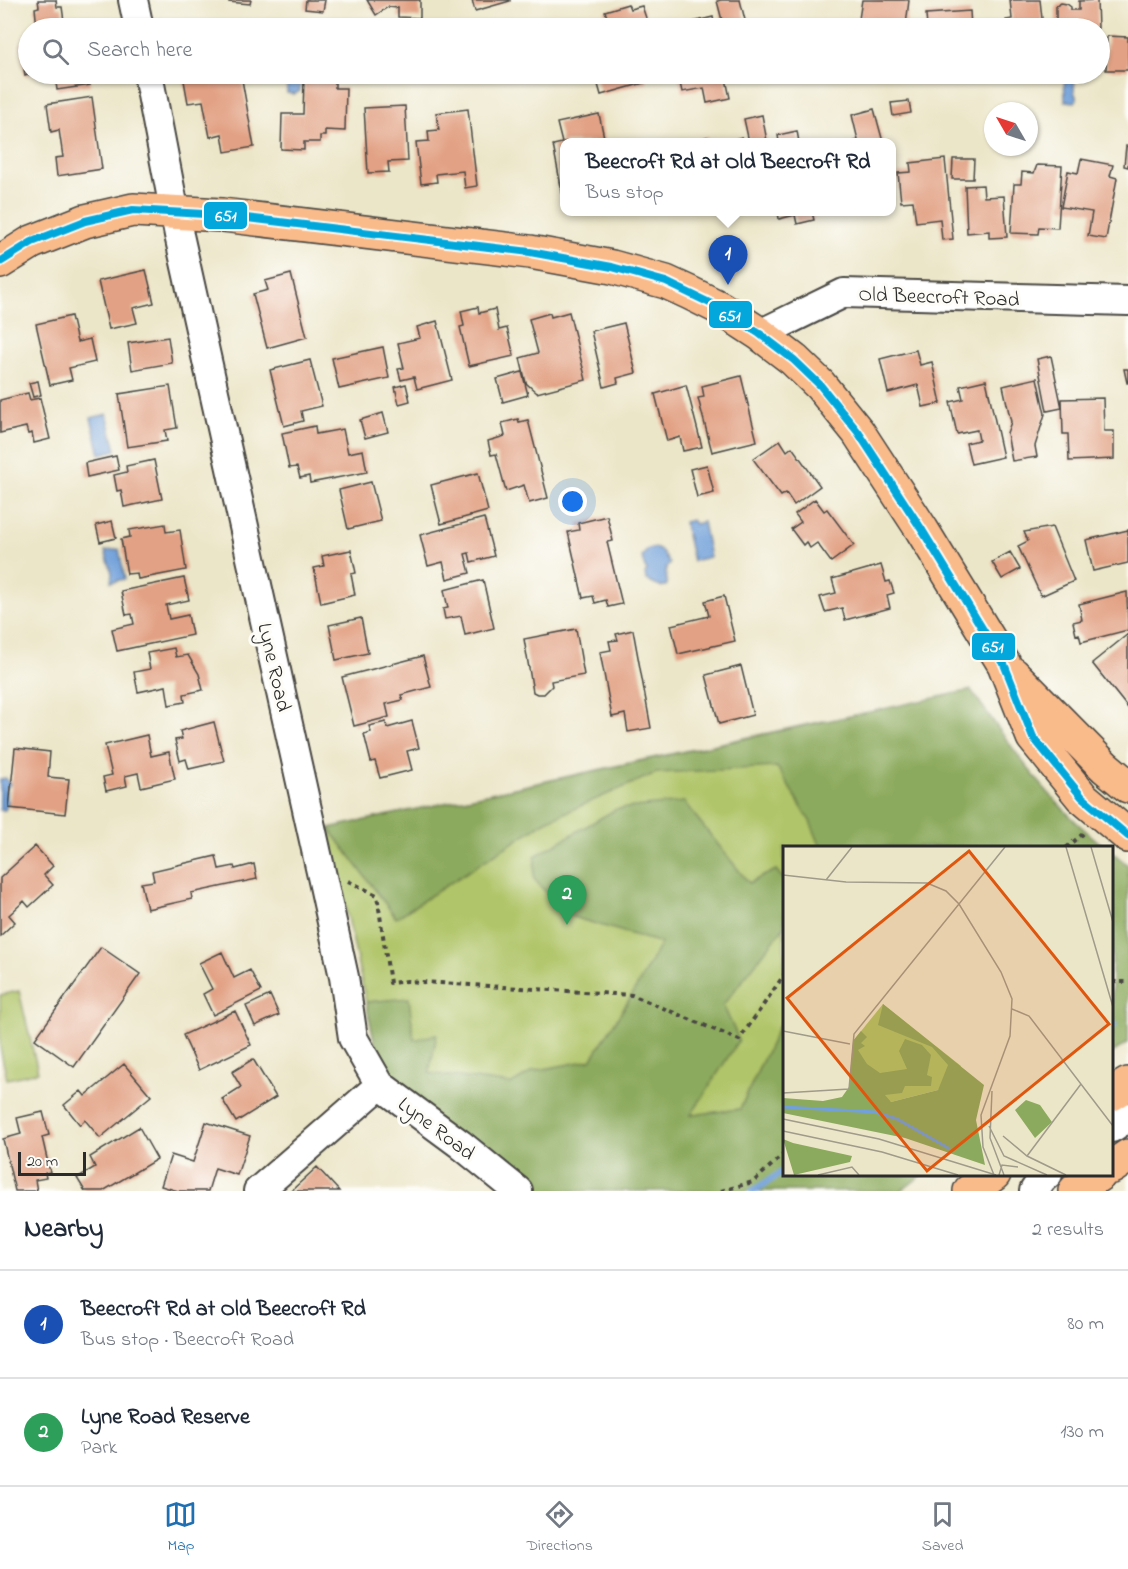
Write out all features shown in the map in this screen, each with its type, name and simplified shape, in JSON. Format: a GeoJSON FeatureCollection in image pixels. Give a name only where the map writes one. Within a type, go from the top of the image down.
{"type":"FeatureCollection","features":[{"type":"Feature","properties":{"kind":"main road"},"geometry":{"type":"LineString","coordinates":[[0,262],[32,242],[85,221],[133,210],[175,211],[530,252],[612,267],[666,282],[690,292],[760,334],[794,360],[820,385],[858,432],[922,530],[1004,664],[1033,737],[1082,797],[1128,836]]}},
{"type":"Feature","properties":{"kind":"main road"},"geometry":{"type":"LineString","coordinates":[[1004,664],[1105,767],[1128,786]]}},
{"type":"Feature","properties":{"kind":"main road"},"geometry":{"type":"LineString","coordinates":[[1113,1093],[1128,1084]]}},
{"type":"Feature","properties":{"kind":"main road"},"geometry":{"type":"LineString","coordinates":[[1113,1166],[1128,1156]]}},
{"type":"Feature","properties":{"kind":"main road"},"geometry":{"type":"LineString","coordinates":[[970,1191],[991,1176]]}},
{"type":"Feature","properties":{"kind":"main road"},"geometry":{"type":"LineString","coordinates":[[1075,1191],[1097,1176]]}},
{"type":"Feature","properties":{"kind":"street"},"geometry":{"type":"LineString","coordinates":[[133,0],[137,18]]}},
{"type":"Feature","properties":{"kind":"street","name":"Lyne Road"},"geometry":{"type":"LineString","coordinates":[[150,84],[175,211],[344,977],[353,1038],[380,1085],[460,1144],[518,1191]]}},
{"type":"Feature","properties":{"kind":"street","name":"Old Beecroft Road"},"geometry":{"type":"LineString","coordinates":[[760,334],[844,293],[1128,302]]}},
{"type":"Feature","properties":{"kind":"street"},"geometry":{"type":"LineString","coordinates":[[258,1191],[380,1085]]}},
{"type":"Feature","properties":{"kind":"street"},"geometry":{"type":"LineString","coordinates":[[1113,1127],[1128,1117]]}},
{"type":"Feature","properties":{"kind":"street"},"geometry":{"type":"LineString","coordinates":[[1034,1191],[1046,1176]]}},
{"type":"Feature","properties":{"kind":"path"},"geometry":{"type":"LineString","coordinates":[[1068,846],[1091,826]]}},
{"type":"Feature","properties":{"kind":"path"},"geometry":{"type":"LineString","coordinates":[[320,868],[377,895],[390,983],[407,981],[632,995],[739,1040],[783,976]]}},
{"type":"Feature","properties":{"kind":"path"},"geometry":{"type":"LineString","coordinates":[[721,1191],[753,1182],[783,1155]]}},
{"type":"Feature","properties":{"kind":"green space"},"geometry":{"type":"Polygon","coordinates":[[[971,690],[1016,753],[1049,794],[1066,813],[1104,846],[821,846],[810,821],[777,767],[656,773],[546,821],[396,918],[329,828],[971,690]]]}},
{"type":"Feature","properties":{"kind":"green space"},"geometry":{"type":"Polygon","coordinates":[[[823,721],[841,846],[783,846],[783,1017],[740,1109],[570,1186],[379,1063],[329,828],[823,721]]]}},
{"type":"Feature","properties":{"kind":"green space"},"geometry":{"type":"Polygon","coordinates":[[[684,802],[749,883],[776,870],[783,879],[783,928],[723,1005],[739,1040],[691,1115],[740,1109],[783,1017],[783,1176],[921,1176],[901,1191],[507,1191],[379,1063],[366,1002],[409,998],[414,1040],[437,1034],[429,1073],[512,1084],[533,1071],[591,1060],[632,995],[661,943],[566,915],[534,879],[535,856],[616,809],[684,802]]]}},
{"type":"Feature","properties":{"kind":"green space"},"geometry":{"type":"Polygon","coordinates":[[[1113,853],[1128,865],[1128,1043],[1113,1052],[1113,853]]]}},
{"type":"Feature","properties":{"kind":"green space"},"geometry":{"type":"Polygon","coordinates":[[[19,991],[38,1072],[7,1079],[0,1048],[0,995],[19,991]]]}},
{"type":"Feature","properties":{"kind":"water"},"geometry":{"type":"Polygon","coordinates":[[[287,84],[300,84],[300,91],[295,94],[287,93],[287,84]]]}},
{"type":"Feature","properties":{"kind":"water"},"geometry":{"type":"Polygon","coordinates":[[[1064,84],[1074,84],[1077,99],[1075,102],[1065,101],[1064,84]]]}},
{"type":"Feature","properties":{"kind":"water"},"geometry":{"type":"Polygon","coordinates":[[[107,414],[116,450],[100,454],[91,418],[107,414]]]}},
{"type":"Feature","properties":{"kind":"water"},"geometry":{"type":"Polygon","coordinates":[[[692,520],[695,524],[703,522],[710,557],[693,561],[684,522],[692,520]]]}},
{"type":"Feature","properties":{"kind":"water"},"geometry":{"type":"Polygon","coordinates":[[[656,548],[670,563],[666,568],[667,585],[664,586],[650,583],[646,579],[647,570],[642,557],[648,549],[656,548]]]}},
{"type":"Feature","properties":{"kind":"water"},"geometry":{"type":"Polygon","coordinates":[[[119,549],[125,579],[111,582],[112,573],[105,551],[119,549]]]}},
{"type":"Feature","properties":{"kind":"water"},"geometry":{"type":"Polygon","coordinates":[[[5,778],[10,784],[6,789],[8,803],[5,810],[0,810],[0,779],[5,778]]]}},
{"type":"Feature","properties":{"kind":"building"},"geometry":{"type":"Polygon","coordinates":[[[38,0],[56,0],[57,7],[62,7],[64,18],[36,18],[35,8],[39,7],[38,0]]]}},
{"type":"Feature","properties":{"kind":"building"},"geometry":{"type":"Polygon","coordinates":[[[229,0],[251,0],[250,4],[229,2],[229,0]]]}},
{"type":"Feature","properties":{"kind":"building"},"geometry":{"type":"Polygon","coordinates":[[[306,0],[325,0],[323,11],[305,9],[306,0]]]}},
{"type":"Feature","properties":{"kind":"building"},"geometry":{"type":"Polygon","coordinates":[[[367,0],[420,0],[420,18],[398,17],[398,8],[388,7],[376,15],[367,0]]]}},
{"type":"Feature","properties":{"kind":"building"},"geometry":{"type":"Polygon","coordinates":[[[472,0],[510,0],[510,1],[475,11],[472,0]]]}},
{"type":"Feature","properties":{"kind":"building"},"geometry":{"type":"Polygon","coordinates":[[[740,0],[744,18],[721,18],[717,1],[740,0]]]}},
{"type":"Feature","properties":{"kind":"building"},"geometry":{"type":"Polygon","coordinates":[[[862,0],[909,0],[907,18],[859,18],[862,0]]]}},
{"type":"Feature","properties":{"kind":"building"},"geometry":{"type":"Polygon","coordinates":[[[1010,0],[1040,0],[1042,18],[1012,18],[1010,0]]]}},
{"type":"Feature","properties":{"kind":"building"},"geometry":{"type":"Polygon","coordinates":[[[1097,0],[1098,18],[1056,18],[1056,6],[1061,3],[1067,4],[1071,10],[1079,10],[1079,1],[1097,0]]]}},
{"type":"Feature","properties":{"kind":"building"},"geometry":{"type":"Polygon","coordinates":[[[628,4],[630,9],[642,6],[646,18],[607,18],[605,11],[628,4]]]}},
{"type":"Feature","properties":{"kind":"building"},"geometry":{"type":"Polygon","coordinates":[[[970,11],[970,18],[926,18],[926,14],[970,11]]]}},
{"type":"Feature","properties":{"kind":"building"},"geometry":{"type":"Polygon","coordinates":[[[1110,36],[1128,37],[1128,70],[1110,70],[1110,36]]]}},
{"type":"Feature","properties":{"kind":"building"},"geometry":{"type":"Polygon","coordinates":[[[56,84],[90,84],[90,85],[57,90],[56,84]]]}},
{"type":"Feature","properties":{"kind":"building"},"geometry":{"type":"Polygon","coordinates":[[[185,84],[243,84],[254,147],[225,152],[222,134],[210,137],[203,101],[188,103],[185,84]]]}},
{"type":"Feature","properties":{"kind":"building"},"geometry":{"type":"Polygon","coordinates":[[[304,84],[335,84],[335,88],[346,88],[345,131],[325,130],[325,136],[320,136],[320,142],[304,142],[304,150],[281,149],[282,114],[303,114],[304,84]]]}},
{"type":"Feature","properties":{"kind":"building"},"geometry":{"type":"Polygon","coordinates":[[[598,84],[640,84],[601,95],[598,84]]]}},
{"type":"Feature","properties":{"kind":"building"},"geometry":{"type":"Polygon","coordinates":[[[680,84],[727,84],[730,98],[707,103],[704,88],[682,92],[680,84]]]}},
{"type":"Feature","properties":{"kind":"building"},"geometry":{"type":"Polygon","coordinates":[[[92,97],[102,169],[57,176],[55,158],[63,157],[59,130],[51,132],[47,104],[92,97]]]}},
{"type":"Feature","properties":{"kind":"building"},"geometry":{"type":"Polygon","coordinates":[[[909,101],[911,113],[893,116],[891,103],[909,101]]]}},
{"type":"Feature","properties":{"kind":"building"},"geometry":{"type":"Polygon","coordinates":[[[405,106],[408,161],[388,162],[389,172],[368,173],[364,108],[405,106]]]}},
{"type":"Feature","properties":{"kind":"building"},"geometry":{"type":"Polygon","coordinates":[[[468,109],[477,186],[465,188],[463,171],[436,174],[437,182],[421,184],[416,142],[429,141],[428,131],[439,130],[436,113],[468,109]]]}},
{"type":"Feature","properties":{"kind":"building"},"geometry":{"type":"Polygon","coordinates":[[[874,109],[882,138],[858,138],[852,115],[874,109]]]}},
{"type":"Feature","properties":{"kind":"building"},"geometry":{"type":"Polygon","coordinates":[[[599,114],[604,138],[561,138],[557,123],[599,114]]]}},
{"type":"Feature","properties":{"kind":"building"},"geometry":{"type":"Polygon","coordinates":[[[762,115],[766,138],[748,138],[744,119],[762,115]]]}},
{"type":"Feature","properties":{"kind":"building"},"geometry":{"type":"Polygon","coordinates":[[[797,131],[798,138],[778,138],[778,135],[797,131]]]}},
{"type":"Feature","properties":{"kind":"building"},"geometry":{"type":"Polygon","coordinates":[[[560,143],[560,181],[553,145],[560,143]]]}},
{"type":"Feature","properties":{"kind":"building"},"geometry":{"type":"Polygon","coordinates":[[[1126,146],[1128,146],[1128,167],[1124,166],[1126,146]]]}},
{"type":"Feature","properties":{"kind":"building"},"geometry":{"type":"Polygon","coordinates":[[[945,159],[953,239],[942,240],[940,219],[916,222],[913,201],[901,202],[898,173],[911,172],[910,163],[945,159]]]}},
{"type":"Feature","properties":{"kind":"building"},"geometry":{"type":"Polygon","coordinates":[[[953,159],[974,159],[973,179],[952,179],[953,159]]]}},
{"type":"Feature","properties":{"kind":"building"},"geometry":{"type":"Polygon","coordinates":[[[1081,159],[1113,165],[1110,176],[1117,178],[1106,239],[1088,236],[1092,212],[1061,207],[1068,171],[1078,173],[1081,159]]]}},
{"type":"Feature","properties":{"kind":"building"},"geometry":{"type":"Polygon","coordinates":[[[1037,165],[1062,166],[1058,228],[1039,227],[1038,234],[1011,233],[1014,184],[1021,184],[1022,172],[1034,173],[1037,165]]]}},
{"type":"Feature","properties":{"kind":"building"},"geometry":{"type":"Polygon","coordinates":[[[983,185],[984,197],[1004,196],[1007,237],[989,238],[989,231],[967,233],[965,186],[983,185]]]}},
{"type":"Feature","properties":{"kind":"building"},"geometry":{"type":"Polygon","coordinates":[[[795,216],[813,216],[814,220],[797,224],[795,216]]]}},
{"type":"Feature","properties":{"kind":"building"},"geometry":{"type":"Polygon","coordinates":[[[146,270],[154,303],[133,308],[137,323],[109,329],[98,281],[146,270]]]}},
{"type":"Feature","properties":{"kind":"building"},"geometry":{"type":"Polygon","coordinates":[[[291,274],[307,337],[267,348],[253,294],[268,290],[265,281],[291,274]]]}},
{"type":"Feature","properties":{"kind":"building"},"geometry":{"type":"Polygon","coordinates":[[[478,307],[479,313],[495,309],[499,330],[507,328],[514,356],[469,366],[460,327],[464,326],[461,311],[478,307]]]}},
{"type":"Feature","properties":{"kind":"building"},"geometry":{"type":"Polygon","coordinates":[[[569,312],[586,380],[537,393],[526,383],[520,358],[538,353],[529,319],[550,313],[551,317],[569,312]]]}},
{"type":"Feature","properties":{"kind":"building"},"geometry":{"type":"Polygon","coordinates":[[[71,316],[77,342],[90,339],[95,362],[69,368],[72,380],[50,385],[36,324],[71,316]]]}},
{"type":"Feature","properties":{"kind":"building"},"geometry":{"type":"Polygon","coordinates":[[[437,321],[452,380],[417,389],[414,377],[401,380],[398,369],[404,368],[398,343],[420,338],[417,327],[437,321]]]}},
{"type":"Feature","properties":{"kind":"building"},"geometry":{"type":"Polygon","coordinates":[[[624,323],[636,373],[617,378],[618,383],[604,387],[591,331],[624,323]]]}},
{"type":"Feature","properties":{"kind":"building"},"geometry":{"type":"Polygon","coordinates":[[[168,337],[172,363],[132,370],[128,343],[168,337]]]}},
{"type":"Feature","properties":{"kind":"building"},"geometry":{"type":"Polygon","coordinates":[[[383,347],[389,378],[339,389],[332,358],[383,347]]]}},
{"type":"Feature","properties":{"kind":"building"},"geometry":{"type":"Polygon","coordinates":[[[916,350],[920,365],[932,362],[941,403],[923,407],[918,385],[888,393],[880,359],[916,350]]]}},
{"type":"Feature","properties":{"kind":"building"},"geometry":{"type":"Polygon","coordinates":[[[1051,356],[1062,408],[1047,411],[1037,359],[1051,356]]]}},
{"type":"Feature","properties":{"kind":"building"},"geometry":{"type":"Polygon","coordinates":[[[310,360],[322,406],[301,411],[303,421],[284,426],[270,370],[310,360]]]}},
{"type":"Feature","properties":{"kind":"building"},"geometry":{"type":"Polygon","coordinates":[[[1124,369],[1128,369],[1128,383],[1127,383],[1124,369]]]}},
{"type":"Feature","properties":{"kind":"building"},"geometry":{"type":"Polygon","coordinates":[[[522,372],[528,395],[503,402],[497,379],[522,372]]]}},
{"type":"Feature","properties":{"kind":"building"},"geometry":{"type":"Polygon","coordinates":[[[741,376],[757,441],[712,452],[698,398],[704,397],[702,386],[741,376]]]}},
{"type":"Feature","properties":{"kind":"building"},"geometry":{"type":"Polygon","coordinates":[[[1037,378],[1045,414],[1035,446],[1037,457],[1012,461],[1007,433],[1011,422],[1003,386],[1037,378]]]}},
{"type":"Feature","properties":{"kind":"building"},"geometry":{"type":"Polygon","coordinates":[[[986,380],[1003,457],[971,464],[966,443],[979,440],[977,430],[957,434],[950,402],[963,399],[960,386],[986,380]]]}},
{"type":"Feature","properties":{"kind":"building"},"geometry":{"type":"Polygon","coordinates":[[[38,381],[41,395],[33,397],[29,383],[38,381]]]}},
{"type":"Feature","properties":{"kind":"building"},"geometry":{"type":"Polygon","coordinates":[[[406,384],[410,401],[399,404],[395,387],[406,384]]]}},
{"type":"Feature","properties":{"kind":"building"},"geometry":{"type":"Polygon","coordinates":[[[686,385],[702,447],[683,451],[680,437],[667,441],[655,394],[686,385]]]}},
{"type":"Feature","properties":{"kind":"building"},"geometry":{"type":"Polygon","coordinates":[[[170,386],[177,428],[165,430],[167,441],[127,447],[119,394],[170,386]]]}},
{"type":"Feature","properties":{"kind":"building"},"geometry":{"type":"Polygon","coordinates":[[[28,393],[30,400],[40,398],[50,439],[34,443],[32,433],[28,434],[26,427],[0,433],[0,400],[28,393]]]}},
{"type":"Feature","properties":{"kind":"building"},"geometry":{"type":"Polygon","coordinates":[[[1103,398],[1104,431],[1114,431],[1114,459],[1069,461],[1068,434],[1063,434],[1062,399],[1103,398]]]}},
{"type":"Feature","properties":{"kind":"building"},"geometry":{"type":"Polygon","coordinates":[[[383,413],[388,432],[365,438],[360,420],[383,413]]]}},
{"type":"Feature","properties":{"kind":"building"},"geometry":{"type":"Polygon","coordinates":[[[518,419],[519,422],[528,420],[548,498],[529,503],[524,485],[506,491],[496,454],[491,455],[488,441],[505,436],[502,423],[518,419]]]}},
{"type":"Feature","properties":{"kind":"building"},"geometry":{"type":"Polygon","coordinates":[[[315,426],[316,434],[343,429],[348,453],[363,450],[367,472],[310,483],[309,476],[300,478],[297,467],[289,468],[282,433],[315,426]]]}},
{"type":"Feature","properties":{"kind":"building"},"geometry":{"type":"Polygon","coordinates":[[[780,440],[787,451],[792,447],[820,486],[794,505],[786,493],[781,496],[753,459],[780,440]]]}},
{"type":"Feature","properties":{"kind":"building"},"geometry":{"type":"Polygon","coordinates":[[[116,456],[119,470],[87,477],[85,463],[116,456]]]}},
{"type":"Feature","properties":{"kind":"building"},"geometry":{"type":"Polygon","coordinates":[[[154,460],[162,499],[124,507],[121,490],[117,491],[114,475],[127,472],[126,466],[154,460]]]}},
{"type":"Feature","properties":{"kind":"building"},"geometry":{"type":"Polygon","coordinates":[[[707,465],[714,493],[697,497],[690,469],[707,465]]]}},
{"type":"Feature","properties":{"kind":"building"},"geometry":{"type":"Polygon","coordinates":[[[478,473],[488,511],[441,524],[431,485],[478,473]]]}},
{"type":"Feature","properties":{"kind":"building"},"geometry":{"type":"Polygon","coordinates":[[[371,482],[381,521],[348,529],[339,490],[371,482]]]}},
{"type":"Feature","properties":{"kind":"building"},"geometry":{"type":"Polygon","coordinates":[[[815,499],[824,511],[827,509],[854,545],[831,562],[817,543],[810,548],[806,542],[803,545],[791,529],[801,522],[795,514],[815,499]]]}},
{"type":"Feature","properties":{"kind":"building"},"geometry":{"type":"Polygon","coordinates":[[[607,516],[613,541],[607,542],[622,604],[608,607],[606,600],[595,603],[593,596],[583,598],[568,532],[579,530],[578,523],[607,516]]]}},
{"type":"Feature","properties":{"kind":"building"},"geometry":{"type":"Polygon","coordinates":[[[484,518],[494,556],[471,562],[469,553],[465,554],[470,573],[447,579],[443,562],[428,566],[420,535],[484,518]]]}},
{"type":"Feature","properties":{"kind":"building"},"geometry":{"type":"Polygon","coordinates":[[[112,521],[116,538],[100,542],[96,525],[112,521]]]}},
{"type":"Feature","properties":{"kind":"building"},"geometry":{"type":"Polygon","coordinates":[[[165,524],[166,532],[180,530],[186,570],[138,579],[137,573],[127,574],[121,539],[130,537],[129,530],[165,524]]]}},
{"type":"Feature","properties":{"kind":"building"},"geometry":{"type":"Polygon","coordinates":[[[1052,527],[1074,581],[1041,596],[1018,546],[1028,541],[1024,532],[1052,527]]]}},
{"type":"Feature","properties":{"kind":"building"},"geometry":{"type":"Polygon","coordinates":[[[1128,530],[1128,563],[1093,571],[1086,540],[1128,530]]]}},
{"type":"Feature","properties":{"kind":"building"},"geometry":{"type":"Polygon","coordinates":[[[351,550],[356,573],[351,574],[355,595],[321,603],[314,568],[324,566],[322,556],[351,550]]]}},
{"type":"Feature","properties":{"kind":"building"},"geometry":{"type":"Polygon","coordinates":[[[1010,552],[1020,569],[1002,579],[992,562],[1010,552]]]}},
{"type":"Feature","properties":{"kind":"building"},"geometry":{"type":"Polygon","coordinates":[[[881,565],[886,582],[890,581],[894,593],[887,595],[890,608],[845,620],[842,608],[825,612],[820,597],[836,593],[832,579],[881,565]]]}},
{"type":"Feature","properties":{"kind":"building"},"geometry":{"type":"Polygon","coordinates":[[[184,578],[189,600],[166,605],[169,619],[188,615],[192,635],[117,651],[112,629],[134,624],[132,614],[126,615],[121,591],[184,578]]]}},
{"type":"Feature","properties":{"kind":"building"},"geometry":{"type":"Polygon","coordinates":[[[483,580],[494,628],[465,635],[461,616],[445,619],[443,609],[448,608],[444,590],[483,580]]]}},
{"type":"Feature","properties":{"kind":"building"},"geometry":{"type":"Polygon","coordinates":[[[1127,592],[1128,630],[1081,642],[1079,634],[1076,635],[1073,622],[1082,620],[1079,604],[1127,592]]]}},
{"type":"Feature","properties":{"kind":"building"},"geometry":{"type":"Polygon","coordinates":[[[724,596],[735,641],[678,654],[671,625],[709,616],[705,601],[724,596]]]}},
{"type":"Feature","properties":{"kind":"building"},"geometry":{"type":"Polygon","coordinates":[[[361,618],[368,653],[336,660],[329,625],[361,618]]]}},
{"type":"Feature","properties":{"kind":"building"},"geometry":{"type":"Polygon","coordinates":[[[576,629],[584,675],[551,681],[552,686],[544,694],[533,692],[524,639],[576,629]]]}},
{"type":"Feature","properties":{"kind":"building"},"geometry":{"type":"Polygon","coordinates":[[[633,630],[651,728],[628,732],[625,714],[612,717],[600,652],[611,650],[609,641],[618,640],[616,634],[633,630]]]}},
{"type":"Feature","properties":{"kind":"building"},"geometry":{"type":"Polygon","coordinates":[[[1128,634],[1128,708],[1092,663],[1128,634]]]}},
{"type":"Feature","properties":{"kind":"building"},"geometry":{"type":"Polygon","coordinates":[[[174,648],[176,657],[188,655],[199,674],[203,690],[184,694],[185,702],[169,705],[166,686],[138,692],[134,672],[150,669],[147,653],[174,648]]]}},
{"type":"Feature","properties":{"kind":"building"},"geometry":{"type":"Polygon","coordinates":[[[423,656],[431,687],[401,695],[403,700],[386,704],[389,717],[354,726],[342,677],[423,656]]]}},
{"type":"Feature","properties":{"kind":"building"},"geometry":{"type":"Polygon","coordinates":[[[741,666],[753,715],[719,724],[706,675],[741,666]]]}},
{"type":"Feature","properties":{"kind":"building"},"geometry":{"type":"Polygon","coordinates":[[[412,721],[419,748],[407,751],[412,770],[380,778],[375,761],[371,762],[364,734],[371,732],[369,726],[386,722],[387,728],[412,721]]]}},
{"type":"Feature","properties":{"kind":"building"},"geometry":{"type":"Polygon","coordinates":[[[214,722],[224,761],[189,769],[186,759],[180,761],[175,740],[182,739],[180,731],[214,722]]]}},
{"type":"Feature","properties":{"kind":"building"},"geometry":{"type":"Polygon","coordinates":[[[147,735],[151,756],[169,752],[175,779],[141,787],[138,773],[125,776],[127,786],[106,791],[103,777],[112,775],[105,745],[147,735]]]}},
{"type":"Feature","properties":{"kind":"building"},"geometry":{"type":"Polygon","coordinates":[[[15,748],[50,752],[48,777],[69,779],[65,814],[9,808],[15,748]]]}},
{"type":"Feature","properties":{"kind":"building"},"geometry":{"type":"Polygon","coordinates":[[[35,846],[53,866],[44,875],[53,885],[29,907],[24,901],[9,915],[15,922],[0,936],[0,878],[35,846]]]}},
{"type":"Feature","properties":{"kind":"building"},"geometry":{"type":"Polygon","coordinates":[[[216,856],[219,869],[234,866],[235,869],[254,864],[257,879],[191,893],[192,899],[147,909],[141,883],[154,881],[152,871],[216,856]]]}},
{"type":"Feature","properties":{"kind":"building"},"geometry":{"type":"Polygon","coordinates":[[[101,947],[140,974],[74,1067],[35,1039],[101,947]]]}},
{"type":"Feature","properties":{"kind":"building"},"geometry":{"type":"Polygon","coordinates":[[[222,952],[234,978],[250,970],[261,991],[213,1015],[203,994],[212,989],[199,963],[222,952]]]}},
{"type":"Feature","properties":{"kind":"building"},"geometry":{"type":"Polygon","coordinates":[[[270,995],[279,1015],[255,1026],[246,1006],[270,995]]]}},
{"type":"Feature","properties":{"kind":"building"},"geometry":{"type":"Polygon","coordinates":[[[235,1011],[251,1045],[199,1070],[183,1035],[235,1011]]]}},
{"type":"Feature","properties":{"kind":"building"},"geometry":{"type":"Polygon","coordinates":[[[253,1059],[276,1097],[236,1122],[222,1099],[241,1087],[232,1072],[253,1059]]]}},
{"type":"Feature","properties":{"kind":"building"},"geometry":{"type":"Polygon","coordinates":[[[124,1064],[151,1096],[100,1138],[85,1120],[80,1125],[64,1105],[81,1091],[85,1096],[124,1064]]]}},
{"type":"Feature","properties":{"kind":"building"},"geometry":{"type":"Polygon","coordinates":[[[43,1112],[49,1135],[42,1137],[50,1172],[45,1173],[46,1178],[35,1180],[37,1191],[15,1191],[3,1139],[21,1134],[17,1118],[43,1112]]]}},
{"type":"Feature","properties":{"kind":"building"},"geometry":{"type":"Polygon","coordinates":[[[206,1122],[250,1136],[237,1175],[215,1168],[208,1191],[178,1191],[161,1186],[171,1155],[193,1162],[206,1122]]]}},
{"type":"Feature","properties":{"kind":"building"},"geometry":{"type":"Polygon","coordinates":[[[139,1127],[157,1159],[103,1191],[85,1191],[77,1178],[95,1167],[90,1157],[139,1127]]]}},
{"type":"Feature","properties":{"kind":"building"},"geometry":{"type":"Polygon","coordinates":[[[317,1167],[339,1191],[291,1191],[317,1167]]]}},
{"type":"Feature","properties":{"kind":"waterway"},"geometry":{"type":"LineString","coordinates":[[753,1191],[783,1172]]}},
{"type":"Feature","properties":{"kind":"transit line","name":"651"},"geometry":{"type":"LineString","coordinates":[[0,262],[32,242],[85,221],[133,210],[222,215],[530,252],[612,267],[666,282],[720,308],[794,360],[820,385],[858,432],[922,530],[1004,664],[1033,737],[1082,797],[1128,836]]}},
{"type":"Feature","properties":{"kind":"place","name":"Beecroft Rd at Old Beecroft Rd"},"geometry":{"type":"Point","coordinates":[728,285]}},
{"type":"Feature","properties":{"kind":"place","name":"Lyne Road Reserve"},"geometry":{"type":"Point","coordinates":[567,925]}}]}
